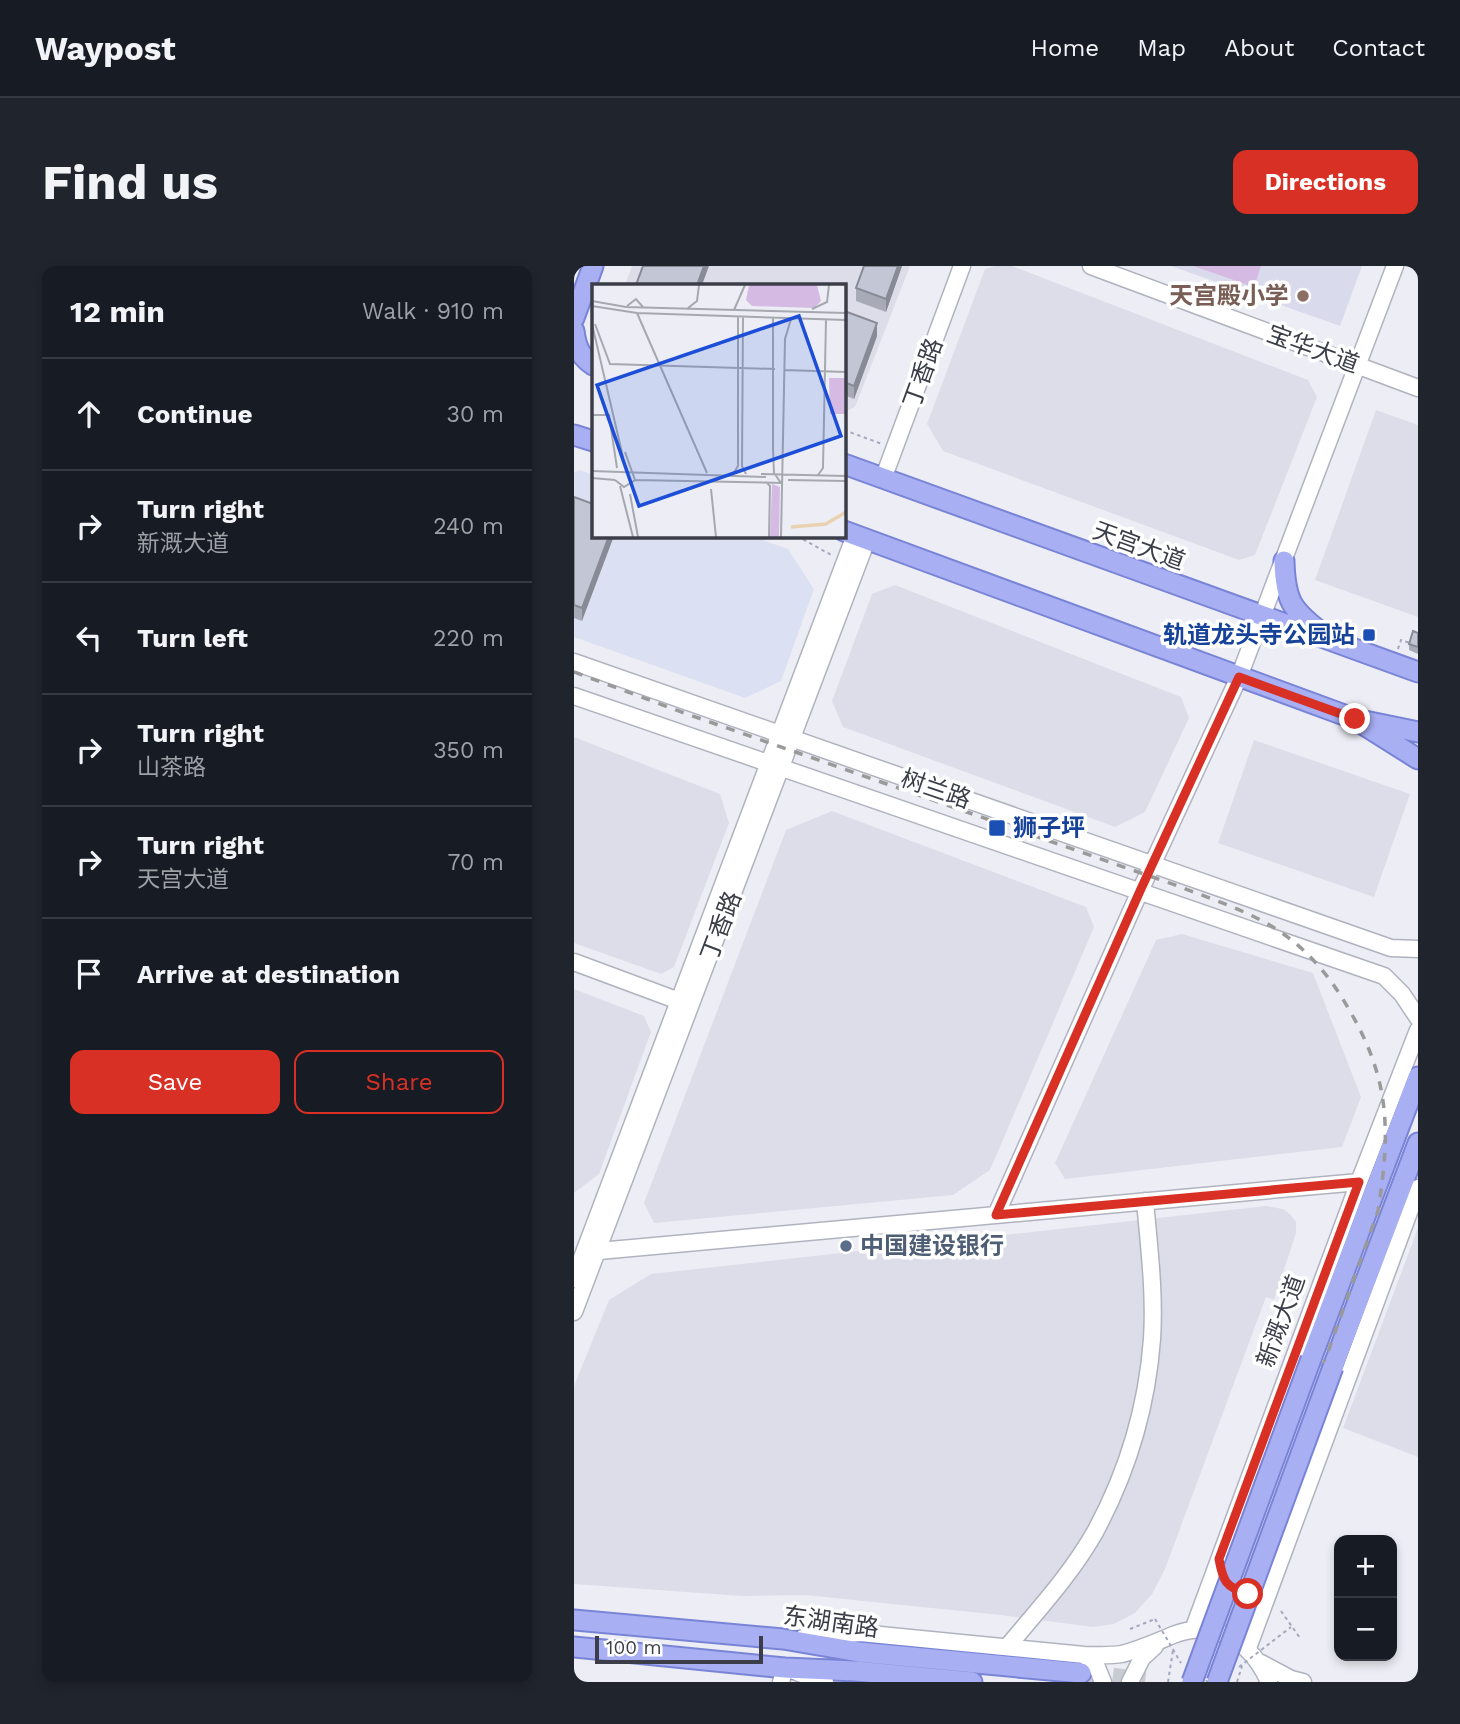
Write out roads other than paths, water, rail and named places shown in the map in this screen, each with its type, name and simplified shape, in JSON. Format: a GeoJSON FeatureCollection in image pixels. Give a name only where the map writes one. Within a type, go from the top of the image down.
{"type":"FeatureCollection","features":[{"type":"Feature","properties":{"kind":"main road"},"geometry":{"type":"LineString","coordinates":[[574,318],[589,272]]}},
{"type":"Feature","properties":{"kind":"main road"},"geometry":{"type":"LineString","coordinates":[[574,331],[577,349],[592,364]]}},
{"type":"Feature","properties":{"kind":"main road"},"geometry":{"type":"LineString","coordinates":[[574,435],[592,441]]}},
{"type":"Feature","properties":{"kind":"main road","name":"天宫大道"},"geometry":{"type":"LineString","coordinates":[[845,464],[1418,672]]}},
{"type":"Feature","properties":{"kind":"main road"},"geometry":{"type":"LineString","coordinates":[[855,535],[1355,719],[1418,732]]}},
{"type":"Feature","properties":{"kind":"main road"},"geometry":{"type":"LineString","coordinates":[[1284,561],[1286,592],[1293,606],[1302,618],[1333,642]]}},
{"type":"Feature","properties":{"kind":"main road"},"geometry":{"type":"LineString","coordinates":[[1355,719],[1418,759]]}},
{"type":"Feature","properties":{"kind":"main road","name":"新溉大道"},"geometry":{"type":"LineString","coordinates":[[1189,1677],[1418,1077]]}},
{"type":"Feature","properties":{"kind":"main road"},"geometry":{"type":"LineString","coordinates":[[1217,1682],[1418,1143]]}},
{"type":"Feature","properties":{"kind":"main road","name":"东湖南路"},"geometry":{"type":"LineString","coordinates":[[574,1620],[783,1639],[859,1652],[1083,1664]]}},
{"type":"Feature","properties":{"kind":"main road","name":"东湖南路"},"geometry":{"type":"LineString","coordinates":[[574,1647],[783,1675],[855,1671],[972,1682]]}},
{"type":"Feature","properties":{"kind":"street","name":"丁香路"},"geometry":{"type":"LineString","coordinates":[[883,479],[962,266]]}},
{"type":"Feature","properties":{"kind":"street","name":"宝华大道"},"geometry":{"type":"LineString","coordinates":[[1091,266],[1418,387]]}},
{"type":"Feature","properties":{"kind":"street"},"geometry":{"type":"LineString","coordinates":[[996,1215],[1152,864],[1239,677],[1395,266]]}},
{"type":"Feature","properties":{"kind":"street","name":"丁香路"},"geometry":{"type":"LineString","coordinates":[[785,737],[855,535]]}},
{"type":"Feature","properties":{"kind":"street","name":"丁香路"},"geometry":{"type":"LineString","coordinates":[[574,1279],[775,764],[855,535]]}},
{"type":"Feature","properties":{"kind":"street","name":"树兰路"},"geometry":{"type":"LineString","coordinates":[[574,662],[1391,948],[1418,950]]}},
{"type":"Feature","properties":{"kind":"street"},"geometry":{"type":"LineString","coordinates":[[574,696],[1384,976],[1402,994],[1418,1018]]}},
{"type":"Feature","properties":{"kind":"street"},"geometry":{"type":"LineString","coordinates":[[574,706],[612,719],[689,736]]}},
{"type":"Feature","properties":{"kind":"street","name":"丁香路"},"geometry":{"type":"LineString","coordinates":[[574,1312],[585,1253],[679,1001],[775,764]]}},
{"type":"Feature","properties":{"kind":"street"},"geometry":{"type":"LineString","coordinates":[[574,962],[679,1001]]}},
{"type":"Feature","properties":{"kind":"street","name":"新溉大道"},"geometry":{"type":"LineString","coordinates":[[1193,1630],[1418,1030]]}},
{"type":"Feature","properties":{"kind":"street"},"geometry":{"type":"LineString","coordinates":[[585,1253],[1359,1182]]}},
{"type":"Feature","properties":{"kind":"street"},"geometry":{"type":"LineString","coordinates":[[1248,1648],[1413,1211],[1418,1188]]}},
{"type":"Feature","properties":{"kind":"street"},"geometry":{"type":"LineString","coordinates":[[1008,1646],[1063,1578],[1094,1534],[1122,1474],[1136,1430],[1146,1388],[1152,1339],[1152,1283],[1145,1201]]}},
{"type":"Feature","properties":{"kind":"street"},"geometry":{"type":"LineString","coordinates":[[1219,1559],[1222,1577],[1231,1589],[1248,1594],[1263,1589],[1274,1576]]}},
{"type":"Feature","properties":{"kind":"street"},"geometry":{"type":"LineString","coordinates":[[574,1613],[613,1625]]}},
{"type":"Feature","properties":{"kind":"street"},"geometry":{"type":"LineString","coordinates":[[1083,1664],[1156,1644],[1193,1630],[1222,1634],[1248,1648],[1261,1663],[1269,1682]]}},
{"type":"Feature","properties":{"kind":"street"},"geometry":{"type":"LineString","coordinates":[[783,1639],[860,1633],[1008,1646],[1096,1665],[1103,1682]]}},
{"type":"Feature","properties":{"kind":"street"},"geometry":{"type":"LineString","coordinates":[[1130,1682],[1142,1658],[1156,1644]]}},
{"type":"Feature","properties":{"kind":"street"},"geometry":{"type":"LineString","coordinates":[[1261,1663],[1291,1679],[1303,1682]]}},
{"type":"Feature","properties":{"kind":"street"},"geometry":{"type":"LineString","coordinates":[[783,1675],[825,1682]]}},
{"type":"Feature","properties":{"kind":"tunnel"},"geometry":{"type":"LineString","coordinates":[[1084,1673],[1145,1682]]}},
{"type":"Feature","properties":{"kind":"railway"},"geometry":{"type":"LineString","coordinates":[[574,672],[1228,905],[1265,922],[1287,936],[1325,973],[1340,995],[1372,1057],[1384,1105],[1385,1154],[1378,1211],[1244,1589],[1207,1682]]}},
{"type":"Feature","properties":{"kind":"place","name":"天宫殿小学"},"geometry":{"type":"Point","coordinates":[1303,296]}},
{"type":"Feature","properties":{"kind":"place","name":"轨道龙头寺公园站"},"geometry":{"type":"Point","coordinates":[1369,635]}},
{"type":"Feature","properties":{"kind":"place","name":"狮子坪"},"geometry":{"type":"Point","coordinates":[997,828]}},
{"type":"Feature","properties":{"kind":"place","name":"中国建设银行"},"geometry":{"type":"Point","coordinates":[846,1246]}}]}
